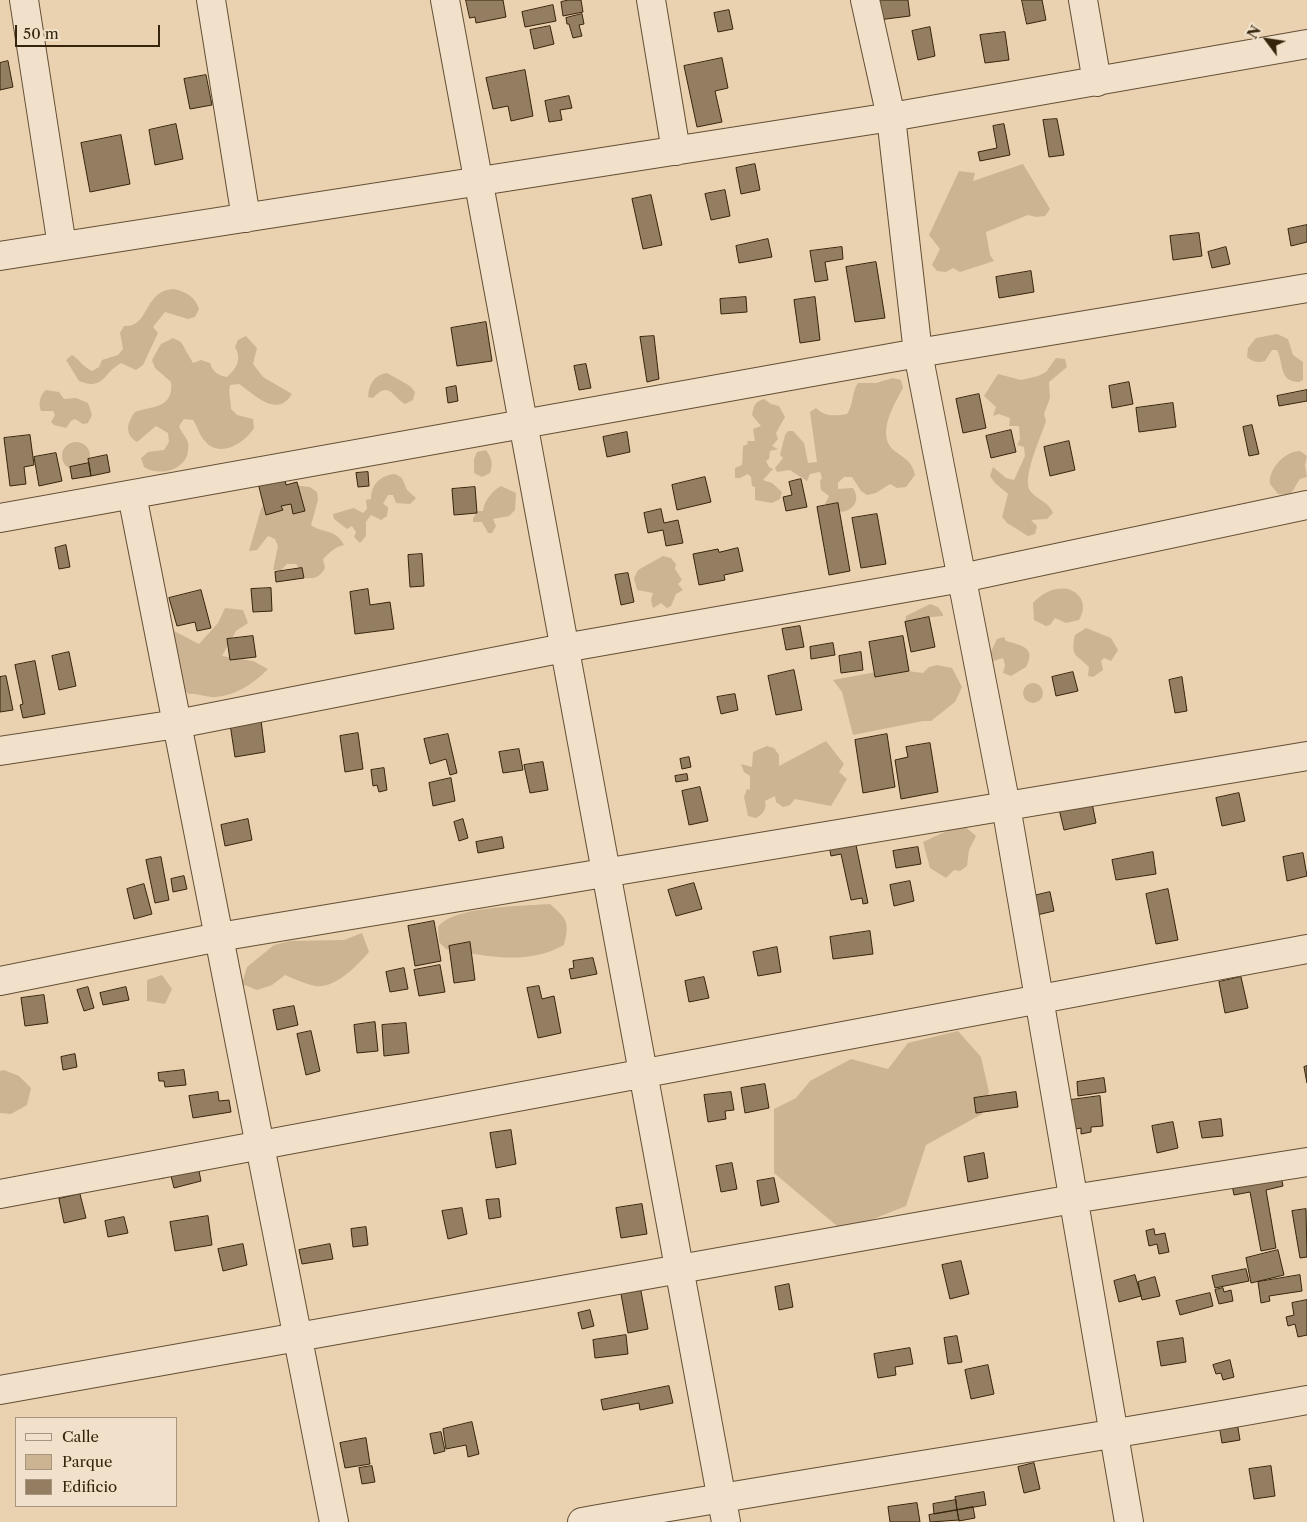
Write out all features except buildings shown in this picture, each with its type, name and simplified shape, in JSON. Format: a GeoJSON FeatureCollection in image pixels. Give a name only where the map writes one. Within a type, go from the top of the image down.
{"type":"FeatureCollection","features":[{"type":"Feature","properties":{"kind":"street"},"geometry":{"type":"LineString","coordinates":[[24,0],[62,246]]}},
{"type":"Feature","properties":{"kind":"street"},"geometry":{"type":"LineString","coordinates":[[211,0],[246,218]]}},
{"type":"Feature","properties":{"kind":"street"},"geometry":{"type":"LineString","coordinates":[[444,0],[521,425],[607,872],[724,1510]]}},
{"type":"Feature","properties":{"kind":"street"},"geometry":{"type":"LineString","coordinates":[[651,0],[676,151]]}},
{"type":"Feature","properties":{"kind":"street"},"geometry":{"type":"LineString","coordinates":[[865,0],[891,117],[918,353],[1006,806],[1129,1522]]}},
{"type":"Feature","properties":{"kind":"street"},"geometry":{"type":"LineString","coordinates":[[1083,0],[1097,82]]}},
{"type":"Feature","properties":{"kind":"street"},"geometry":{"type":"LineString","coordinates":[[0,256],[891,117],[1307,44]]}},
{"type":"Feature","properties":{"kind":"street"},"geometry":{"type":"LineString","coordinates":[[0,518],[918,353],[1307,288]]}},
{"type":"Feature","properties":{"kind":"street"},"geometry":{"type":"LineString","coordinates":[[132,495],[334,1522]]}},
{"type":"Feature","properties":{"kind":"street"},"geometry":{"type":"LineString","coordinates":[[0,751],[177,724],[564,648],[962,578],[1307,505]]}},
{"type":"Feature","properties":{"kind":"street"},"geometry":{"type":"LineString","coordinates":[[0,981],[219,937],[1307,756]]}},
{"type":"Feature","properties":{"kind":"street"},"geometry":{"type":"LineString","coordinates":[[0,1194],[1039,997],[1307,949]]}},
{"type":"Feature","properties":{"kind":"street"},"geometry":{"type":"LineString","coordinates":[[0,1390],[1073,1199],[1307,1162]]}},
{"type":"Feature","properties":{"kind":"street"},"geometry":{"type":"LineString","coordinates":[[582,1522],[724,1510],[1307,1400]]}},
{"type":"Feature","properties":{"kind":"green space"},"geometry":{"type":"Polygon","coordinates":[[[1023,164],[1050,209],[1045,216],[1036,217],[1028,215],[986,232],[990,255],[994,261],[960,272],[953,268],[946,272],[937,271],[932,265],[940,249],[929,235],[959,171],[975,173],[973,181],[1023,164]]]}},
{"type":"Feature","properties":{"kind":"green space"},"geometry":{"type":"Polygon","coordinates":[[[174,289],[187,293],[193,298],[199,309],[195,317],[188,319],[165,312],[153,327],[158,333],[143,365],[136,370],[121,363],[99,382],[87,384],[79,381],[66,360],[72,355],[92,371],[99,367],[102,360],[118,355],[123,349],[120,333],[124,326],[132,325],[138,321],[157,295],[174,289]]]}},
{"type":"Feature","properties":{"kind":"green space"},"geometry":{"type":"Polygon","coordinates":[[[1277,334],[1288,339],[1293,355],[1303,362],[1303,380],[1299,382],[1288,379],[1283,371],[1277,350],[1272,350],[1265,361],[1255,362],[1247,357],[1248,348],[1256,338],[1277,334]]]}},
{"type":"Feature","properties":{"kind":"green space"},"geometry":{"type":"Polygon","coordinates":[[[246,336],[257,348],[253,364],[263,377],[292,394],[286,401],[280,404],[273,404],[258,398],[239,384],[230,385],[231,409],[237,415],[253,419],[254,428],[245,439],[231,447],[217,449],[203,439],[193,420],[184,419],[179,426],[188,443],[188,452],[180,465],[174,469],[159,472],[144,467],[141,458],[148,452],[164,450],[169,442],[168,433],[156,426],[137,442],[130,435],[128,428],[135,412],[160,405],[169,397],[171,382],[155,368],[152,360],[161,344],[173,338],[181,342],[193,363],[201,360],[210,363],[216,373],[227,377],[237,363],[238,355],[235,347],[238,340],[246,336]]]}},
{"type":"Feature","properties":{"kind":"green space"},"geometry":{"type":"Polygon","coordinates":[[[1056,358],[1065,359],[1067,367],[1049,382],[1050,398],[1044,414],[1046,421],[1033,457],[1028,478],[1028,486],[1031,492],[1046,503],[1053,513],[1047,519],[1031,520],[1037,526],[1035,534],[1028,536],[1007,523],[1002,517],[1008,494],[990,476],[993,467],[1006,478],[1014,480],[1025,456],[1024,447],[1017,445],[1020,439],[1019,426],[1009,426],[1010,418],[999,414],[993,416],[996,407],[984,396],[998,374],[1021,380],[1038,376],[1046,372],[1056,358]]]}},
{"type":"Feature","properties":{"kind":"green space"},"geometry":{"type":"Polygon","coordinates":[[[387,373],[410,386],[415,392],[413,400],[405,404],[387,390],[383,390],[373,398],[368,397],[373,381],[382,374],[387,373]]]}},
{"type":"Feature","properties":{"kind":"green space"},"geometry":{"type":"Polygon","coordinates":[[[893,378],[901,380],[903,388],[891,412],[886,430],[890,446],[908,461],[914,471],[915,475],[906,487],[897,488],[890,484],[876,493],[867,495],[861,491],[852,477],[844,477],[838,483],[838,489],[853,488],[856,501],[853,506],[843,512],[830,509],[825,504],[829,496],[821,490],[820,481],[822,478],[820,472],[810,474],[807,481],[790,470],[777,472],[775,468],[783,458],[780,455],[785,435],[788,431],[793,431],[804,443],[808,463],[817,462],[810,412],[816,408],[830,415],[847,414],[858,383],[876,383],[893,378]]]}},
{"type":"Feature","properties":{"kind":"green space"},"geometry":{"type":"Polygon","coordinates":[[[46,390],[59,392],[64,399],[76,398],[88,403],[92,415],[88,423],[83,424],[75,419],[66,428],[54,425],[51,422],[55,415],[53,411],[41,411],[40,408],[40,399],[46,390]]]}},
{"type":"Feature","properties":{"kind":"green space"},"geometry":{"type":"Polygon","coordinates":[[[764,399],[771,404],[779,406],[785,417],[776,433],[778,439],[772,446],[778,449],[770,451],[769,459],[766,461],[769,467],[773,469],[763,480],[772,483],[782,492],[780,499],[772,503],[755,500],[755,487],[752,486],[751,477],[748,474],[735,478],[735,468],[742,465],[743,446],[748,444],[747,441],[755,441],[753,429],[761,426],[752,415],[754,407],[756,403],[764,399]]]}},
{"type":"Feature","properties":{"kind":"green space"},"geometry":{"type":"Polygon","coordinates":[[[76,442],[86,446],[90,456],[86,466],[76,470],[66,466],[62,456],[66,446],[76,442]]]}},
{"type":"Feature","properties":{"kind":"green space"},"geometry":{"type":"Polygon","coordinates":[[[486,450],[491,458],[491,467],[490,473],[482,477],[474,473],[474,459],[477,452],[486,450]]]}},
{"type":"Feature","properties":{"kind":"green space"},"geometry":{"type":"Polygon","coordinates":[[[1300,451],[1307,456],[1305,465],[1307,477],[1300,479],[1291,493],[1278,494],[1270,484],[1270,478],[1275,467],[1283,457],[1300,451]]]}},
{"type":"Feature","properties":{"kind":"green space"},"geometry":{"type":"Polygon","coordinates":[[[395,474],[402,478],[407,490],[416,498],[410,504],[396,503],[393,495],[388,495],[383,504],[388,507],[387,516],[381,520],[371,515],[366,522],[366,536],[360,543],[354,537],[356,532],[352,526],[347,529],[334,519],[333,514],[354,508],[363,513],[367,509],[366,500],[371,499],[371,494],[378,481],[385,476],[395,474]]]}},
{"type":"Feature","properties":{"kind":"green space"},"geometry":{"type":"Polygon","coordinates":[[[285,484],[310,487],[317,492],[318,500],[311,525],[337,536],[344,545],[333,550],[323,559],[325,568],[321,574],[314,578],[305,578],[296,564],[287,564],[281,570],[273,570],[278,546],[275,539],[268,536],[257,550],[249,551],[261,509],[271,493],[285,484]]]}},
{"type":"Feature","properties":{"kind":"green space"},"geometry":{"type":"Polygon","coordinates":[[[501,486],[516,493],[515,510],[509,516],[493,519],[496,526],[492,533],[488,533],[482,522],[473,522],[473,518],[478,511],[483,511],[489,497],[501,486]]]}},
{"type":"Feature","properties":{"kind":"green space"},"geometry":{"type":"Polygon","coordinates":[[[663,556],[671,558],[676,564],[675,569],[682,580],[678,584],[683,590],[676,594],[671,606],[667,608],[661,603],[653,608],[651,600],[653,593],[637,590],[634,578],[638,570],[663,556]]]}},
{"type":"Feature","properties":{"kind":"green space"},"geometry":{"type":"Polygon","coordinates":[[[1068,589],[1077,594],[1082,602],[1083,610],[1079,620],[1066,623],[1055,618],[1050,625],[1046,626],[1034,620],[1033,603],[1037,599],[1053,590],[1068,589]]]}},
{"type":"Feature","properties":{"kind":"green space"},"geometry":{"type":"Polygon","coordinates":[[[930,604],[938,607],[943,616],[919,618],[909,625],[905,624],[906,616],[930,604]]]}},
{"type":"Feature","properties":{"kind":"green space"},"geometry":{"type":"Polygon","coordinates":[[[225,608],[243,610],[248,623],[236,631],[222,656],[253,661],[268,669],[257,679],[231,694],[213,697],[189,694],[176,683],[176,675],[180,667],[171,651],[174,631],[199,644],[218,623],[225,608]]]}},
{"type":"Feature","properties":{"kind":"green space"},"geometry":{"type":"Polygon","coordinates":[[[1086,628],[1111,638],[1118,650],[1111,661],[1104,658],[1101,661],[1103,670],[1093,677],[1088,676],[1089,667],[1075,654],[1073,647],[1075,635],[1086,628]]]}},
{"type":"Feature","properties":{"kind":"green space"},"geometry":{"type":"Polygon","coordinates":[[[1004,637],[1006,641],[1025,648],[1029,655],[1026,667],[1011,676],[1003,673],[1005,665],[1003,658],[990,662],[988,658],[997,639],[1004,637]]]}},
{"type":"Feature","properties":{"kind":"green space"},"geometry":{"type":"Polygon","coordinates":[[[937,665],[952,668],[962,687],[955,702],[931,721],[853,735],[842,692],[833,680],[892,669],[923,673],[929,667],[937,665]]]}},
{"type":"Feature","properties":{"kind":"green space"},"geometry":{"type":"Polygon","coordinates":[[[1033,683],[1040,686],[1043,693],[1040,700],[1033,703],[1026,700],[1023,693],[1026,686],[1033,683]]]}},
{"type":"Feature","properties":{"kind":"green space"},"geometry":{"type":"Polygon","coordinates":[[[826,741],[844,764],[839,772],[847,779],[831,806],[795,799],[790,805],[783,807],[776,802],[775,796],[765,801],[765,809],[756,818],[748,816],[744,797],[747,789],[750,790],[750,776],[744,772],[741,764],[752,767],[753,752],[767,746],[774,748],[779,755],[779,766],[826,741]]]}},
{"type":"Feature","properties":{"kind":"green space"},"geometry":{"type":"Polygon","coordinates":[[[962,824],[976,836],[969,850],[967,866],[960,871],[954,870],[946,878],[930,868],[923,842],[962,824]]]}},
{"type":"Feature","properties":{"kind":"green space"},"geometry":{"type":"Polygon","coordinates":[[[550,904],[566,922],[567,931],[564,945],[550,951],[521,957],[491,956],[446,949],[439,942],[438,927],[446,920],[458,915],[490,908],[550,904]]]}},
{"type":"Feature","properties":{"kind":"green space"},"geometry":{"type":"Polygon","coordinates":[[[362,933],[369,952],[352,970],[330,984],[315,986],[285,975],[272,985],[257,990],[242,984],[247,967],[274,945],[290,941],[344,940],[362,933]]]}},
{"type":"Feature","properties":{"kind":"green space"},"geometry":{"type":"Polygon","coordinates":[[[162,975],[172,989],[165,1004],[147,1001],[147,980],[162,975]]]}},
{"type":"Feature","properties":{"kind":"green space"},"geometry":{"type":"Polygon","coordinates":[[[958,1031],[981,1057],[989,1092],[982,1114],[926,1145],[906,1206],[843,1231],[774,1173],[774,1109],[796,1098],[810,1081],[851,1059],[888,1069],[908,1043],[958,1031]]]}},
{"type":"Feature","properties":{"kind":"green space"},"geometry":{"type":"Polygon","coordinates":[[[4,1070],[19,1076],[31,1088],[27,1105],[11,1114],[0,1113],[0,1071],[4,1070]]]}}]}
